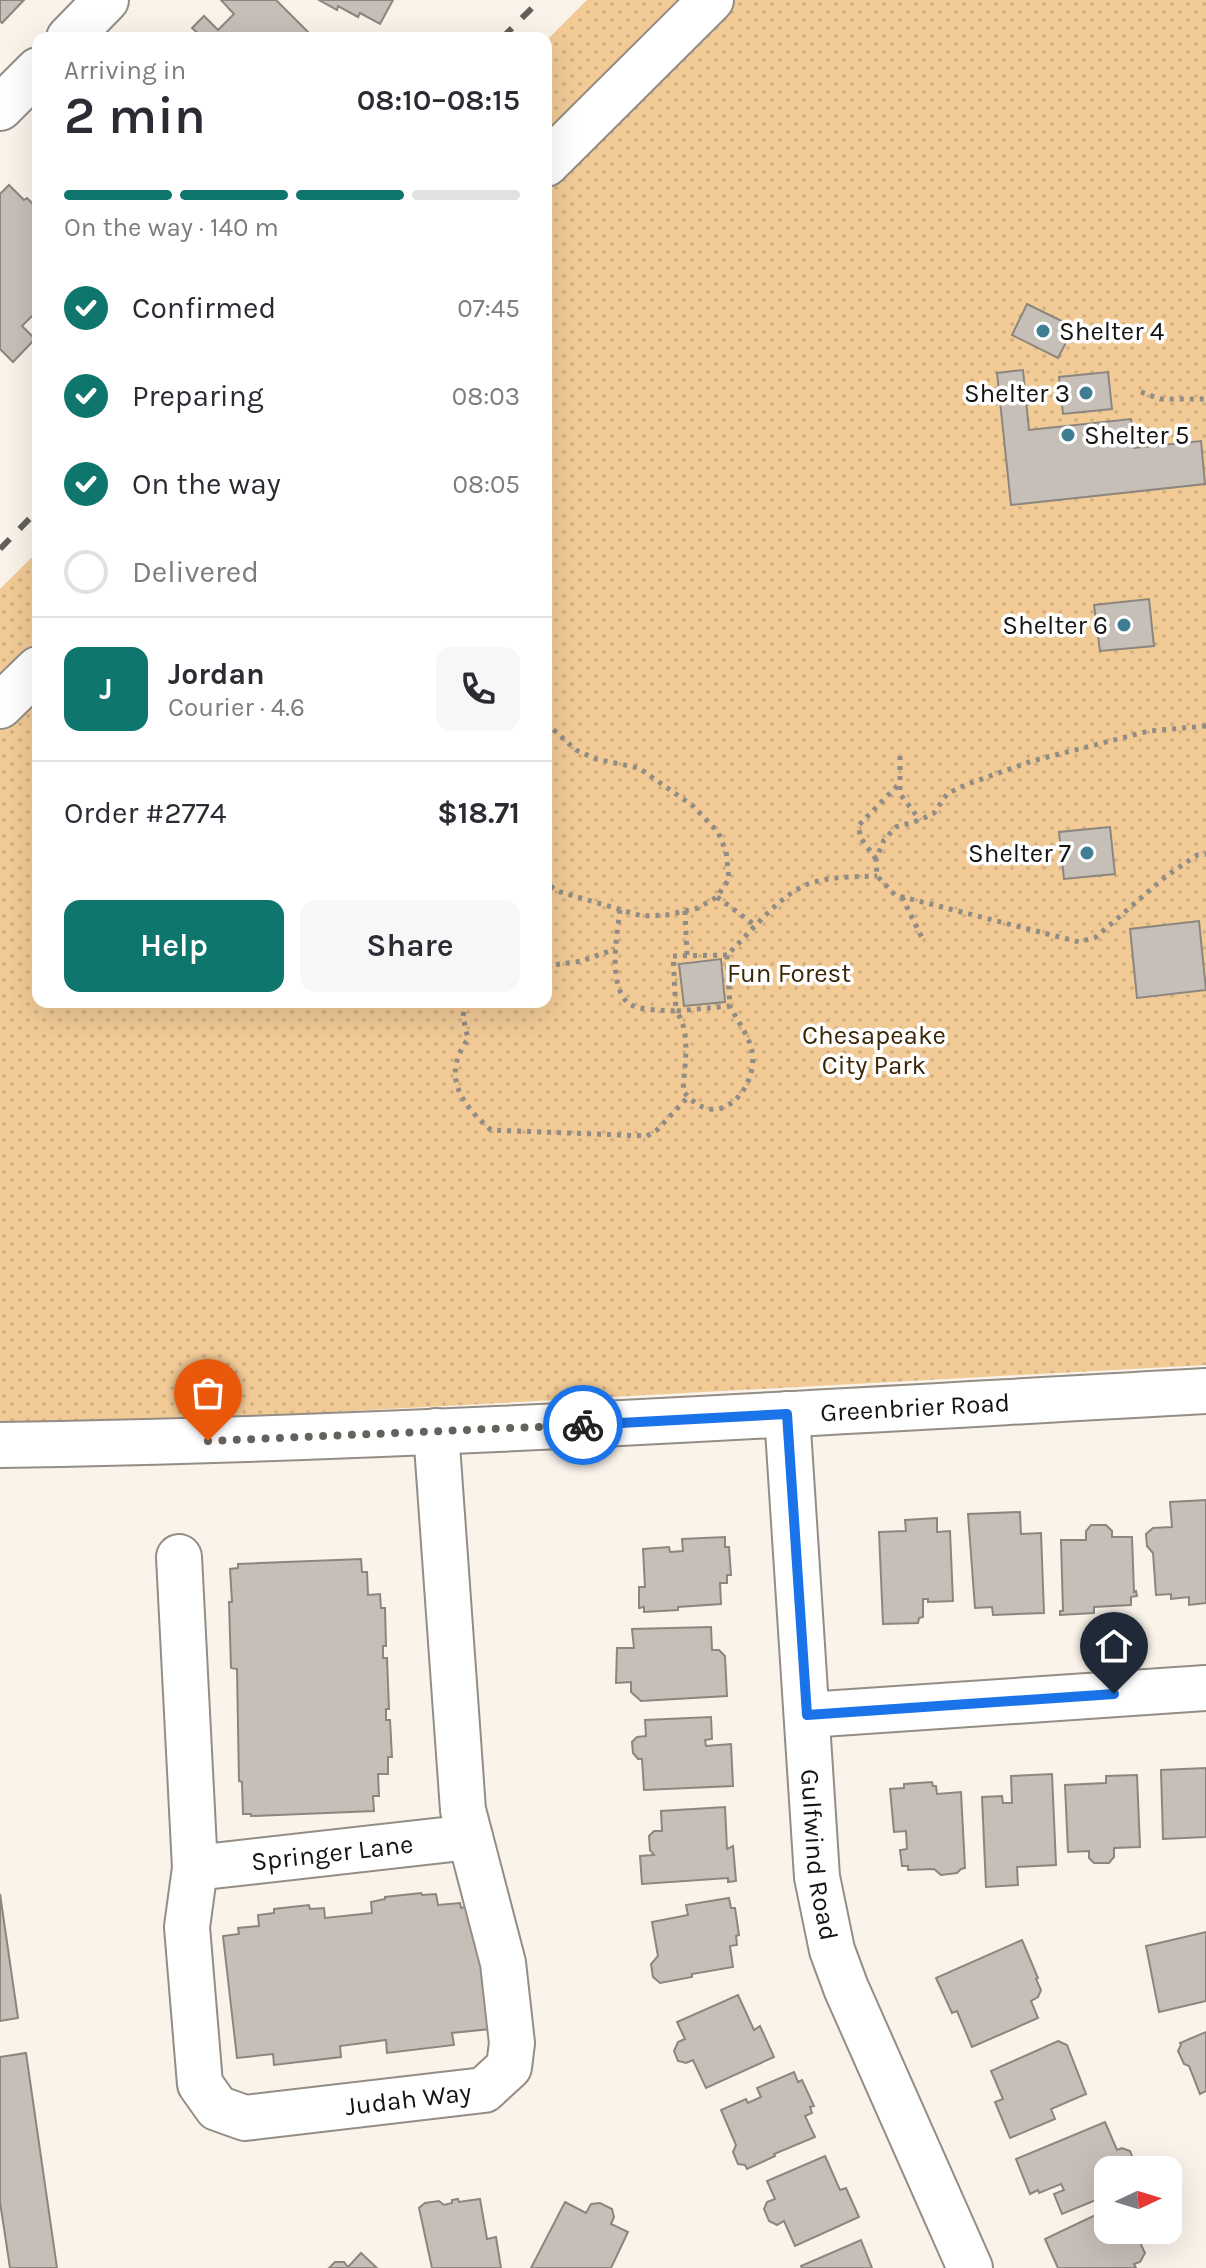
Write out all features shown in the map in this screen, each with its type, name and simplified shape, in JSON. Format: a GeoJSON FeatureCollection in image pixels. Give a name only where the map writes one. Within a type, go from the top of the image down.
{"type":"FeatureCollection","features":[{"type":"Feature","properties":{"kind":"street"},"geometry":{"type":"LineString","coordinates":[[75,32],[106,0]]}},
{"type":"Feature","properties":{"kind":"street"},"geometry":{"type":"LineString","coordinates":[[552,158],[711,0]]}},
{"type":"Feature","properties":{"kind":"street"},"geometry":{"type":"LineString","coordinates":[[0,108],[32,76]]}},
{"type":"Feature","properties":{"kind":"street"},"geometry":{"type":"LineString","coordinates":[[0,706],[32,675]]}},
{"type":"Feature","properties":{"kind":"street","name":"Greenbrier Road"},"geometry":{"type":"LineString","coordinates":[[0,1445],[179,1442],[436,1431],[1206,1391]]}},
{"type":"Feature","properties":{"kind":"street","name":"Gulfwind Road"},"geometry":{"type":"LineString","coordinates":[[787,1414],[817,1877],[832,1950],[970,2268]]}},
{"type":"Feature","properties":{"kind":"street","name":"Judah Way"},"geometry":{"type":"LineString","coordinates":[[179,1557],[195,1868],[187,1927],[200,2084],[217,2108],[245,2118],[484,2090],[509,2067],[512,2043],[503,1963],[463,1810],[436,1431]]}},
{"type":"Feature","properties":{"kind":"street"},"geometry":{"type":"LineString","coordinates":[[807,1715],[1206,1688]]}},
{"type":"Feature","properties":{"kind":"street","name":"Springer Lane"},"geometry":{"type":"LineString","coordinates":[[195,1868],[470,1837]]}},
{"type":"Feature","properties":{"kind":"path"},"geometry":{"type":"LineString","coordinates":[[1141,392],[1160,399],[1206,399]]}},
{"type":"Feature","properties":{"kind":"path"},"geometry":{"type":"LineString","coordinates":[[1206,726],[1149,731],[1032,761],[965,785],[947,794],[934,813],[896,827],[884,840],[876,859],[877,876],[895,895],[1079,942],[1096,937],[1165,877],[1197,855],[1206,854]]}},
{"type":"Feature","properties":{"kind":"path"},"geometry":{"type":"LineString","coordinates":[[552,728],[576,750],[596,759],[639,768],[693,806],[718,832],[726,851],[729,879],[717,897],[698,908],[667,915],[642,916],[552,887]]}},
{"type":"Feature","properties":{"kind":"path"},"geometry":{"type":"LineString","coordinates":[[900,756],[900,794],[920,820]]}},
{"type":"Feature","properties":{"kind":"path"},"geometry":{"type":"LineString","coordinates":[[876,859],[860,837],[859,825],[900,783]]}},
{"type":"Feature","properties":{"kind":"path"},"geometry":{"type":"LineString","coordinates":[[727,955],[730,1006],[752,1049],[751,1078],[742,1094],[725,1106],[709,1109],[693,1102],[683,1091],[685,1030],[682,1018],[676,1011],[673,956],[727,955],[788,895],[809,884],[830,879],[877,876]]}},
{"type":"Feature","properties":{"kind":"path"},"geometry":{"type":"LineString","coordinates":[[902,896],[924,942]]}},
{"type":"Feature","properties":{"kind":"path"},"geometry":{"type":"LineString","coordinates":[[717,897],[756,926]]}},
{"type":"Feature","properties":{"kind":"path"},"geometry":{"type":"LineString","coordinates":[[620,910],[615,949],[617,983],[627,1001],[650,1009],[676,1011],[730,1006]]}},
{"type":"Feature","properties":{"kind":"path"},"geometry":{"type":"LineString","coordinates":[[685,911],[687,955]]}},
{"type":"Feature","properties":{"kind":"path"},"geometry":{"type":"LineString","coordinates":[[552,965],[582,961],[615,949]]}},
{"type":"Feature","properties":{"kind":"path"},"geometry":{"type":"LineString","coordinates":[[464,1008],[468,1039],[458,1052],[456,1083],[464,1104],[491,1130],[647,1136],[657,1130],[688,1097]]}},
{"type":"Feature","properties":{"kind":"green space","name":"Chesapeake City Park"},"geometry":{"type":"Polygon","coordinates":[[[587,0],[1206,0],[1206,1365],[258,1416],[71,1424],[0,1423],[0,589],[32,557],[32,1008],[552,1008],[552,35],[587,0]]]}},
{"type":"Feature","properties":{"kind":"building"},"geometry":{"type":"Polygon","coordinates":[[[0,0],[24,0],[2,23],[0,0]]]}},
{"type":"Feature","properties":{"kind":"building"},"geometry":{"type":"Polygon","coordinates":[[[221,0],[276,0],[308,32],[196,32],[192,28],[204,16],[218,30],[234,14],[221,0]]]}},
{"type":"Feature","properties":{"kind":"building"},"geometry":{"type":"Polygon","coordinates":[[[319,0],[393,0],[380,24],[360,13],[358,17],[319,0]]]}},
{"type":"Feature","properties":{"kind":"building"},"geometry":{"type":"Polygon","coordinates":[[[9,185],[24,200],[27,198],[32,203],[32,316],[22,326],[32,336],[32,342],[13,362],[0,349],[0,194],[9,185]]]}},
{"type":"Feature","properties":{"kind":"building","name":"Shelter 4"},"geometry":{"type":"Polygon","coordinates":[[[1027,304],[1074,327],[1058,358],[1012,335],[1027,304]]]}},
{"type":"Feature","properties":{"kind":"building","name":"Shelter 5"},"geometry":{"type":"Polygon","coordinates":[[[1023,370],[1029,430],[1131,419],[1134,448],[1201,441],[1205,484],[1011,505],[997,373],[1023,370]]]}},
{"type":"Feature","properties":{"kind":"building","name":"Shelter 3"},"geometry":{"type":"Polygon","coordinates":[[[1108,372],[1112,409],[1063,414],[1059,377],[1108,372]]]}},
{"type":"Feature","properties":{"kind":"building","name":"Shelter 6"},"geometry":{"type":"Polygon","coordinates":[[[1149,599],[1154,646],[1100,651],[1094,605],[1149,599]]]}},
{"type":"Feature","properties":{"kind":"building","name":"Shelter 7"},"geometry":{"type":"Polygon","coordinates":[[[1110,827],[1115,874],[1064,879],[1059,832],[1110,827]]]}},
{"type":"Feature","properties":{"kind":"building"},"geometry":{"type":"Polygon","coordinates":[[[1199,921],[1206,990],[1137,998],[1130,929],[1199,921]]]}},
{"type":"Feature","properties":{"kind":"building"},"geometry":{"type":"Polygon","coordinates":[[[721,959],[725,1002],[684,1006],[679,964],[721,959]]]}},
{"type":"Feature","properties":{"kind":"building"},"geometry":{"type":"Polygon","coordinates":[[[1206,1500],[1206,1603],[1189,1605],[1189,1597],[1171,1599],[1171,1594],[1156,1595],[1153,1553],[1147,1546],[1146,1534],[1153,1528],[1172,1527],[1170,1502],[1206,1500]]]}},
{"type":"Feature","properties":{"kind":"building"},"geometry":{"type":"Polygon","coordinates":[[[1020,1512],[1021,1534],[1041,1533],[1044,1613],[993,1615],[992,1607],[975,1608],[968,1514],[1020,1512]]]}},
{"type":"Feature","properties":{"kind":"building"},"geometry":{"type":"Polygon","coordinates":[[[937,1518],[937,1532],[950,1531],[953,1601],[928,1602],[928,1599],[923,1599],[923,1617],[919,1618],[918,1623],[883,1624],[879,1532],[906,1531],[905,1520],[937,1518]]]}},
{"type":"Feature","properties":{"kind":"building"},"geometry":{"type":"Polygon","coordinates":[[[1091,1525],[1106,1525],[1112,1531],[1112,1537],[1132,1537],[1134,1592],[1137,1596],[1131,1597],[1131,1605],[1094,1607],[1094,1613],[1060,1615],[1063,1611],[1061,1540],[1086,1540],[1086,1531],[1091,1525]]]}},
{"type":"Feature","properties":{"kind":"building"},"geometry":{"type":"Polygon","coordinates":[[[725,1537],[731,1575],[727,1575],[727,1583],[720,1583],[721,1604],[644,1612],[644,1607],[639,1608],[639,1587],[645,1587],[643,1549],[669,1547],[670,1552],[683,1551],[682,1539],[725,1537]]]}},
{"type":"Feature","properties":{"kind":"building"},"geometry":{"type":"Polygon","coordinates":[[[361,1559],[362,1572],[367,1572],[368,1595],[380,1594],[381,1608],[385,1608],[386,1646],[383,1646],[383,1658],[387,1658],[389,1709],[386,1709],[386,1720],[390,1720],[392,1757],[388,1757],[388,1774],[378,1774],[379,1796],[373,1796],[374,1811],[243,1814],[242,1782],[239,1781],[237,1669],[231,1668],[230,1569],[238,1568],[238,1564],[361,1559]]]}},
{"type":"Feature","properties":{"kind":"building"},"geometry":{"type":"Polygon","coordinates":[[[711,1627],[712,1650],[719,1650],[725,1656],[727,1696],[641,1701],[631,1692],[631,1682],[616,1683],[617,1648],[634,1648],[632,1629],[711,1627]]]}},
{"type":"Feature","properties":{"kind":"building"},"geometry":{"type":"Polygon","coordinates":[[[711,1717],[712,1739],[705,1740],[706,1746],[731,1744],[733,1786],[644,1790],[642,1759],[633,1753],[632,1742],[637,1737],[646,1736],[645,1720],[711,1717]]]}},
{"type":"Feature","properties":{"kind":"building"},"geometry":{"type":"Polygon","coordinates":[[[1206,1768],[1206,1837],[1163,1839],[1161,1770],[1206,1768]]]}},
{"type":"Feature","properties":{"kind":"building"},"geometry":{"type":"Polygon","coordinates":[[[1052,1774],[1056,1865],[1017,1867],[1018,1885],[986,1887],[982,1797],[1002,1796],[1003,1803],[1012,1803],[1011,1776],[1052,1774]]]}},
{"type":"Feature","properties":{"kind":"building"},"geometry":{"type":"Polygon","coordinates":[[[1137,1775],[1140,1847],[1114,1848],[1114,1857],[1109,1863],[1094,1863],[1089,1858],[1089,1851],[1068,1852],[1065,1785],[1106,1783],[1106,1776],[1137,1775]]]}},
{"type":"Feature","properties":{"kind":"building"},"geometry":{"type":"Polygon","coordinates":[[[932,1782],[937,1794],[961,1792],[965,1868],[957,1873],[941,1875],[934,1869],[908,1870],[908,1866],[902,1866],[900,1850],[907,1849],[906,1831],[894,1832],[890,1789],[904,1788],[904,1784],[932,1782]]]}},
{"type":"Feature","properties":{"kind":"building"},"geometry":{"type":"Polygon","coordinates":[[[725,1807],[727,1849],[733,1846],[736,1881],[728,1882],[728,1878],[642,1884],[640,1856],[654,1855],[650,1850],[649,1836],[654,1831],[662,1831],[661,1811],[725,1807]]]}},
{"type":"Feature","properties":{"kind":"building"},"geometry":{"type":"Polygon","coordinates":[[[0,1894],[18,2018],[0,2021],[0,1894]]]}},
{"type":"Feature","properties":{"kind":"building"},"geometry":{"type":"Polygon","coordinates":[[[436,1894],[438,1905],[460,1903],[461,1908],[475,1906],[490,2029],[452,2033],[454,2045],[387,2053],[386,2040],[340,2046],[341,2057],[274,2065],[273,2054],[237,2058],[223,1936],[239,1934],[238,1928],[259,1926],[258,1915],[274,1913],[274,1909],[309,1905],[310,1909],[324,1908],[325,1918],[372,1913],[371,1902],[385,1897],[436,1894]]]}},
{"type":"Feature","properties":{"kind":"building"},"geometry":{"type":"Polygon","coordinates":[[[729,1898],[731,1908],[735,1908],[739,1935],[736,1936],[737,1945],[730,1946],[733,1967],[660,1983],[653,1977],[651,1964],[658,1956],[652,1922],[688,1915],[686,1905],[729,1898]]]}},
{"type":"Feature","properties":{"kind":"building"},"geometry":{"type":"Polygon","coordinates":[[[1206,1932],[1206,2001],[1159,2012],[1146,1946],[1206,1932]]]}},
{"type":"Feature","properties":{"kind":"building"},"geometry":{"type":"Polygon","coordinates":[[[1022,1940],[1041,1990],[1038,1997],[1031,2001],[1038,2018],[972,2047],[957,2011],[952,2013],[936,1978],[1022,1940]]]}},
{"type":"Feature","properties":{"kind":"building"},"geometry":{"type":"Polygon","coordinates":[[[738,1995],[754,2030],[760,2026],[774,2057],[706,2088],[693,2060],[686,2063],[678,2061],[674,2051],[678,2042],[685,2039],[677,2022],[738,1995]]]}},
{"type":"Feature","properties":{"kind":"building"},"geometry":{"type":"Polygon","coordinates":[[[1206,2032],[1206,2091],[1200,2094],[1189,2066],[1184,2064],[1178,2051],[1180,2043],[1206,2032]]]}},
{"type":"Feature","properties":{"kind":"building"},"geometry":{"type":"Polygon","coordinates":[[[1058,2041],[1067,2045],[1086,2094],[1051,2109],[1055,2119],[1010,2138],[995,2102],[1003,2099],[991,2071],[1058,2041]]]}},
{"type":"Feature","properties":{"kind":"building"},"geometry":{"type":"Polygon","coordinates":[[[26,2053],[57,2268],[10,2268],[0,2202],[0,2057],[26,2053]]]}},
{"type":"Feature","properties":{"kind":"building"},"geometry":{"type":"Polygon","coordinates":[[[794,2072],[798,2082],[802,2080],[814,2106],[810,2107],[812,2113],[805,2116],[815,2137],[747,2169],[745,2165],[738,2164],[733,2152],[736,2145],[721,2110],[746,2099],[748,2103],[761,2097],[757,2088],[794,2072]]]}},
{"type":"Feature","properties":{"kind":"building"},"geometry":{"type":"Polygon","coordinates":[[[1105,2122],[1117,2150],[1130,2151],[1132,2156],[1094,2156],[1094,2201],[1062,2214],[1054,2194],[1064,2190],[1061,2184],[1030,2194],[1016,2159],[1105,2122]]]}},
{"type":"Feature","properties":{"kind":"building"},"geometry":{"type":"Polygon","coordinates":[[[825,2156],[840,2190],[846,2188],[859,2217],[795,2246],[784,2221],[777,2225],[769,2221],[764,2209],[767,2202],[775,2199],[767,2181],[825,2156]]]}},
{"type":"Feature","properties":{"kind":"building"},"geometry":{"type":"Polygon","coordinates":[[[458,2199],[459,2202],[480,2199],[487,2239],[496,2237],[501,2268],[432,2268],[419,2208],[425,2203],[439,2201],[444,2205],[458,2199]]]}},
{"type":"Feature","properties":{"kind":"building"},"geometry":{"type":"Polygon","coordinates":[[[565,2202],[586,2213],[591,2204],[600,2203],[612,2209],[614,2217],[611,2224],[628,2232],[611,2268],[531,2268],[565,2202]]]}},
{"type":"Feature","properties":{"kind":"building"},"geometry":{"type":"Polygon","coordinates":[[[1094,2216],[1094,2244],[1141,2244],[1145,2253],[1140,2262],[1134,2264],[1136,2268],[1058,2268],[1045,2239],[1094,2216]]]}},
{"type":"Feature","properties":{"kind":"building"},"geometry":{"type":"Polygon","coordinates":[[[861,2240],[872,2268],[801,2266],[861,2240]]]}},
{"type":"Feature","properties":{"kind":"building"},"geometry":{"type":"Polygon","coordinates":[[[361,2253],[377,2268],[329,2268],[335,2262],[344,2262],[348,2267],[361,2253]]]}},
{"type":"Feature","properties":{"kind":"railway"},"geometry":{"type":"LineString","coordinates":[[508,32],[540,0]]}},
{"type":"Feature","properties":{"kind":"railway"},"geometry":{"type":"LineString","coordinates":[[0,549],[32,516]]}},
{"type":"Feature","properties":{"kind":"way so far"},"geometry":{"type":"LineString","coordinates":[[208,1441],[583,1425]]}},
{"type":"Feature","properties":{"kind":"place","name":"Shelter 4"},"geometry":{"type":"Point","coordinates":[1043,331]}},
{"type":"Feature","properties":{"kind":"place","name":"Shelter 3"},"geometry":{"type":"Point","coordinates":[1086,393]}},
{"type":"Feature","properties":{"kind":"place","name":"Shelter 5"},"geometry":{"type":"Point","coordinates":[1068,435]}},
{"type":"Feature","properties":{"kind":"place","name":"Shelter 6"},"geometry":{"type":"Point","coordinates":[1124,625]}},
{"type":"Feature","properties":{"kind":"place","name":"Shelter 7"},"geometry":{"type":"Point","coordinates":[1087,853]}},
{"type":"Feature","properties":{"kind":"route"},"geometry":{"type":"LineString","coordinates":[[583,1425],[787,1414],[807,1715],[1114,1694]]}},
{"type":"Feature","properties":{"kind":"park label","name":"Fun Forest"},"geometry":{"type":"Point","coordinates":[789,973]}}]}
